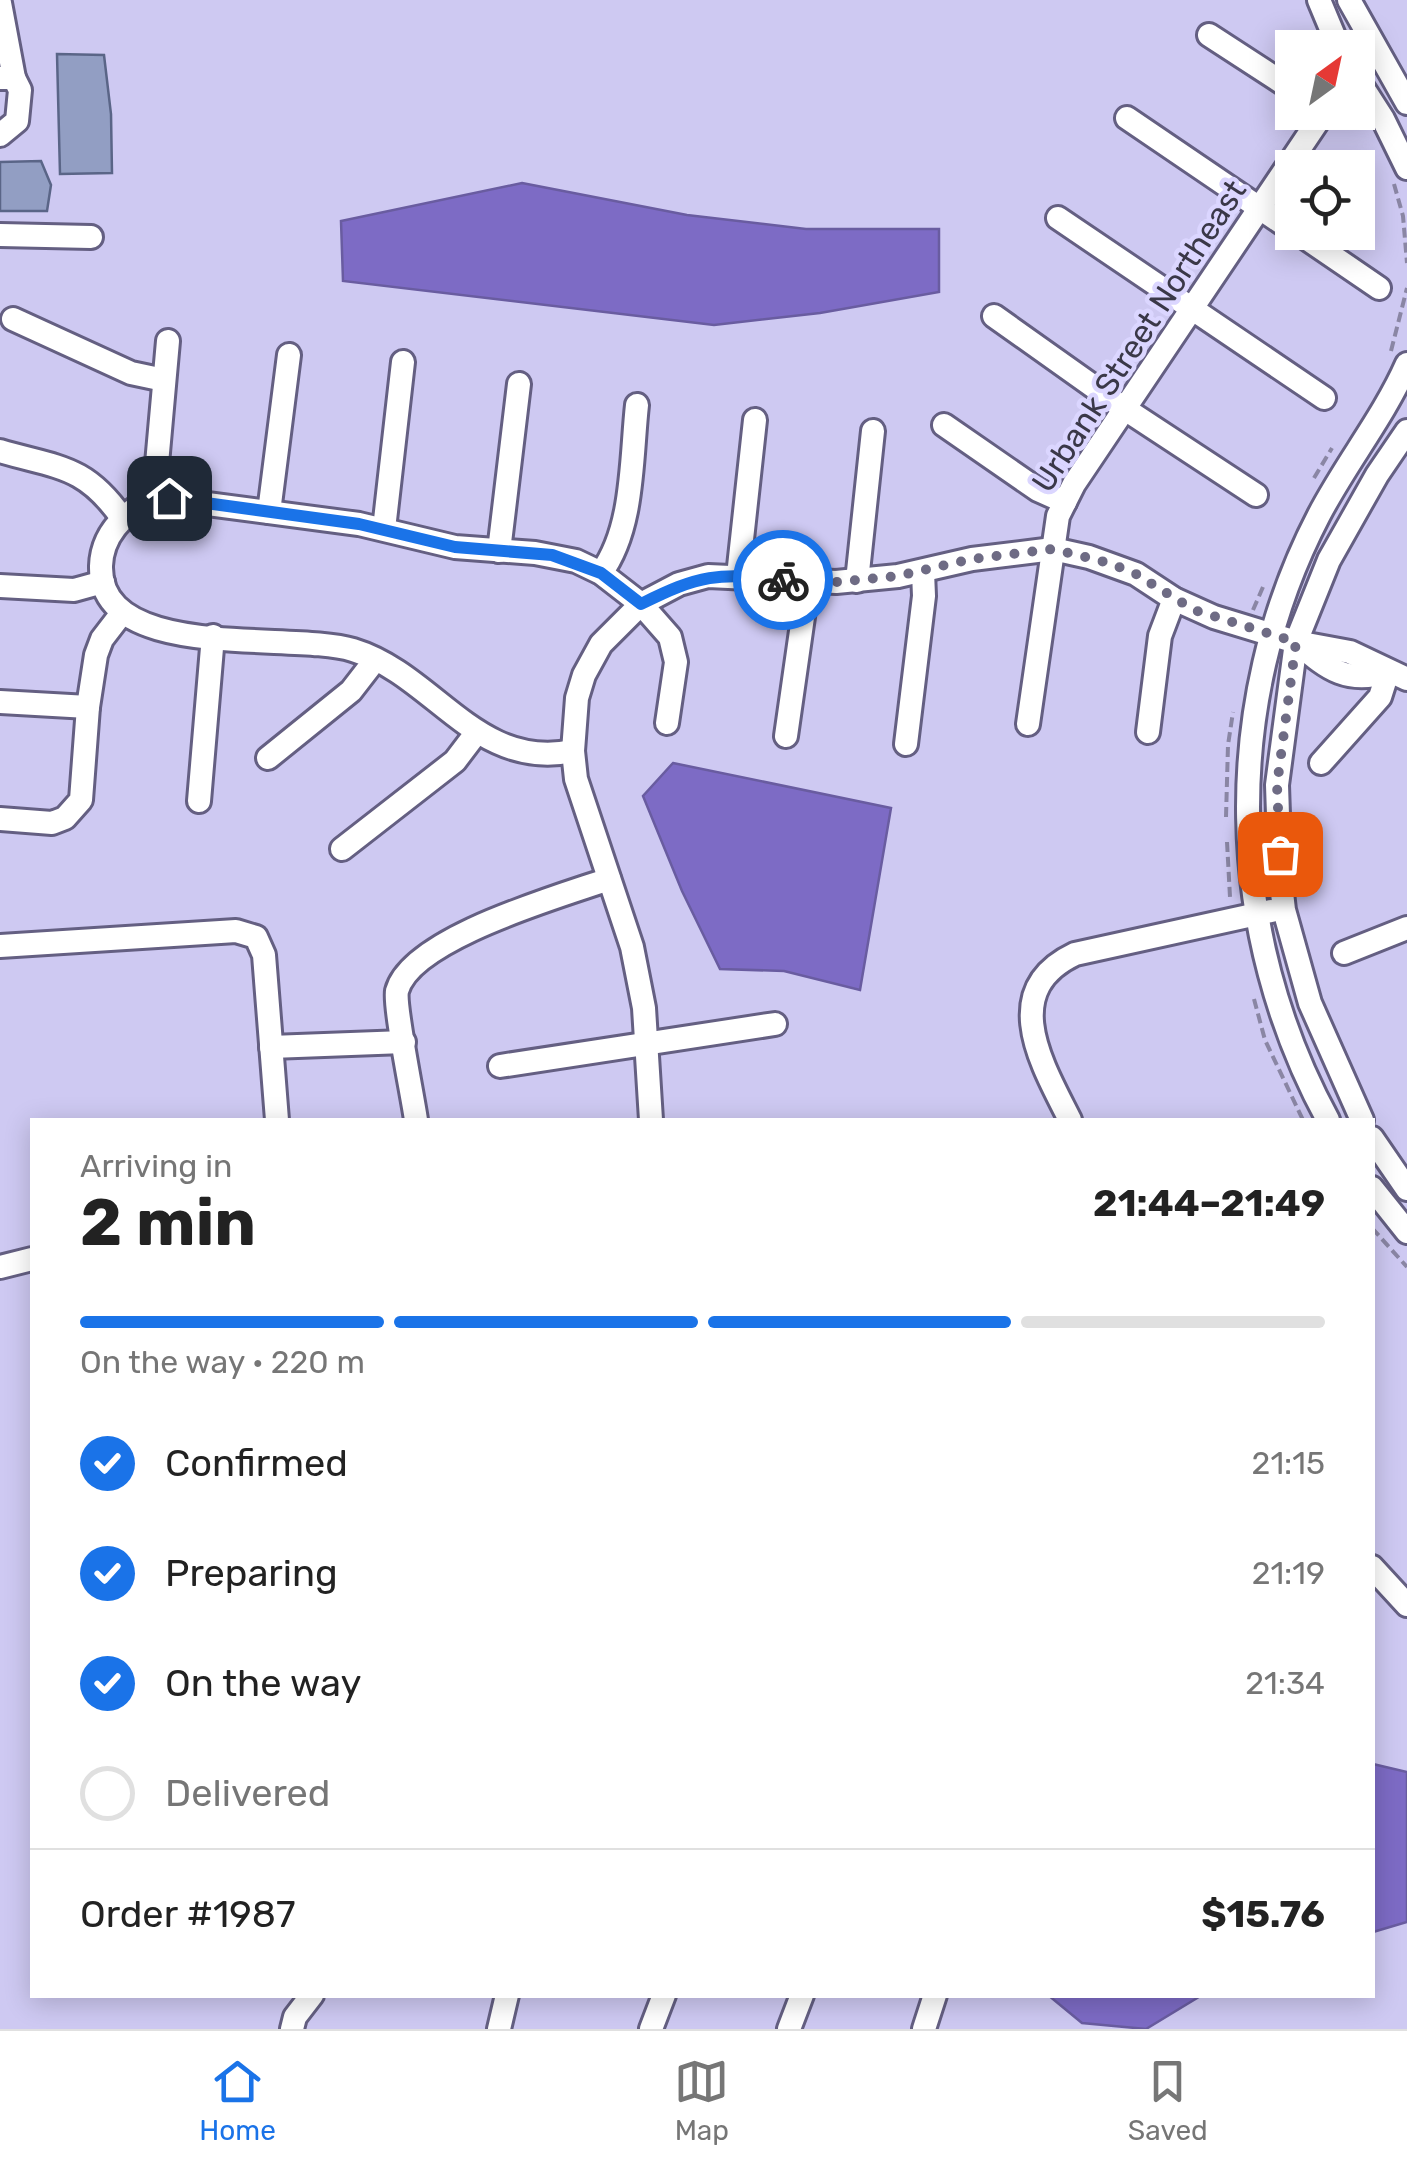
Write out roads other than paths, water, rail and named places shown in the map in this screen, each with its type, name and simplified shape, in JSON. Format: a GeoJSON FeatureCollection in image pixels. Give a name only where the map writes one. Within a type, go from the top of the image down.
{"type":"FeatureCollection","features":[{"type":"Feature","properties":{"kind":"street"},"geometry":{"type":"LineString","coordinates":[[1319,0],[1332,30]]}},
{"type":"Feature","properties":{"kind":"street"},"geometry":{"type":"LineString","coordinates":[[1350,0],[1407,103]]}},
{"type":"Feature","properties":{"kind":"street"},"geometry":{"type":"LineString","coordinates":[[0,3],[7,78],[20,90],[17,121],[0,135]]}},
{"type":"Feature","properties":{"kind":"street"},"geometry":{"type":"LineString","coordinates":[[1209,35],[1275,78]]}},
{"type":"Feature","properties":{"kind":"street"},"geometry":{"type":"LineString","coordinates":[[1375,108],[1383,119],[1397,170]]}},
{"type":"Feature","properties":{"kind":"street"},"geometry":{"type":"LineString","coordinates":[[1128,118],[1275,218]]}},
{"type":"Feature","properties":{"kind":"street","name":"Urbank Street Northeast"},"geometry":{"type":"LineString","coordinates":[[1028,724],[1058,516],[1125,409],[1313,130]]}},
{"type":"Feature","properties":{"kind":"street"},"geometry":{"type":"LineString","coordinates":[[1058,218],[1324,398]]}},
{"type":"Feature","properties":{"kind":"street"},"geometry":{"type":"LineString","coordinates":[[0,235],[91,238]]}},
{"type":"Feature","properties":{"kind":"street"},"geometry":{"type":"LineString","coordinates":[[1323,250],[1379,288]]}},
{"type":"Feature","properties":{"kind":"street"},"geometry":{"type":"LineString","coordinates":[[994,316],[1256,495]]}},
{"type":"Feature","properties":{"kind":"street"},"geometry":{"type":"LineString","coordinates":[[13,319],[131,373],[164,380]]}},
{"type":"Feature","properties":{"kind":"street"},"geometry":{"type":"LineString","coordinates":[[154,497],[168,341]]}},
{"type":"Feature","properties":{"kind":"street"},"geometry":{"type":"LineString","coordinates":[[269,512],[289,355]]}},
{"type":"Feature","properties":{"kind":"street"},"geometry":{"type":"LineString","coordinates":[[384,529],[403,362]]}},
{"type":"Feature","properties":{"kind":"street"},"geometry":{"type":"LineString","coordinates":[[1327,1118],[1288,1037],[1256,912],[1246,827],[1250,731],[1272,634],[1318,516],[1390,401],[1407,364]]}},
{"type":"Feature","properties":{"kind":"street"},"geometry":{"type":"LineString","coordinates":[[500,551],[518,384]]}},
{"type":"Feature","properties":{"kind":"street"},"geometry":{"type":"LineString","coordinates":[[601,573],[611,559],[623,523],[637,405]]}},
{"type":"Feature","properties":{"kind":"street"},"geometry":{"type":"LineString","coordinates":[[738,576],[755,420]]}},
{"type":"Feature","properties":{"kind":"street"},"geometry":{"type":"LineString","coordinates":[[944,424],[1038,490],[1065,502]]}},
{"type":"Feature","properties":{"kind":"street"},"geometry":{"type":"LineString","coordinates":[[857,580],[873,431]]}},
{"type":"Feature","properties":{"kind":"street"},"geometry":{"type":"LineString","coordinates":[[1361,1118],[1310,1003],[1284,910],[1277,785],[1296,642],[1329,560],[1407,431]]}},
{"type":"Feature","properties":{"kind":"street"},"geometry":{"type":"LineString","coordinates":[[0,451],[86,478],[100,489],[122,518]]}},
{"type":"Feature","properties":{"kind":"street"},"geometry":{"type":"LineString","coordinates":[[573,751],[523,754],[476,732],[417,685],[352,649],[151,627],[122,613],[103,582],[103,550],[122,518],[154,497],[384,529],[455,547],[552,555],[601,573],[663,626],[676,662],[667,723]]}},
{"type":"Feature","properties":{"kind":"street"},"geometry":{"type":"LineString","coordinates":[[651,1118],[644,1008],[632,947],[576,779],[573,751],[577,698],[584,675],[601,644],[641,604],[679,584],[708,576],[808,582],[857,580],[1053,549],[1136,574],[1174,599],[1214,617],[1296,642],[1326,668],[1368,678],[1398,676]]}},
{"type":"Feature","properties":{"kind":"street"},"geometry":{"type":"LineString","coordinates":[[906,744],[924,596],[923,572]]}},
{"type":"Feature","properties":{"kind":"street"},"geometry":{"type":"LineString","coordinates":[[0,586],[74,590],[103,582]]}},
{"type":"Feature","properties":{"kind":"street"},"geometry":{"type":"LineString","coordinates":[[786,736],[808,582]]}},
{"type":"Feature","properties":{"kind":"street"},"geometry":{"type":"LineString","coordinates":[[1148,732],[1160,636],[1174,599]]}},
{"type":"Feature","properties":{"kind":"street"},"geometry":{"type":"LineString","coordinates":[[0,819],[52,823],[65,818],[76,807],[84,788],[88,708],[96,655],[102,638],[122,613]]}},
{"type":"Feature","properties":{"kind":"street"},"geometry":{"type":"LineString","coordinates":[[199,801],[213,636]]}},
{"type":"Feature","properties":{"kind":"street"},"geometry":{"type":"LineString","coordinates":[[268,758],[351,691],[375,660]]}},
{"type":"Feature","properties":{"kind":"street"},"geometry":{"type":"LineString","coordinates":[[1321,763],[1398,676]]}},
{"type":"Feature","properties":{"kind":"street"},"geometry":{"type":"LineString","coordinates":[[0,702],[88,708]]}},
{"type":"Feature","properties":{"kind":"street"},"geometry":{"type":"LineString","coordinates":[[342,849],[455,761],[476,732]]}},
{"type":"Feature","properties":{"kind":"street"},"geometry":{"type":"LineString","coordinates":[[416,1118],[396,993],[408,972],[457,937],[538,902],[609,878]]}},
{"type":"Feature","properties":{"kind":"street"},"geometry":{"type":"LineString","coordinates":[[1069,1118],[1038,1060],[1032,1038],[1036,992],[1058,962],[1075,954],[1256,912],[1284,910]]}},
{"type":"Feature","properties":{"kind":"street"},"geometry":{"type":"LineString","coordinates":[[1344,953],[1407,928]]}},
{"type":"Feature","properties":{"kind":"street"},"geometry":{"type":"LineString","coordinates":[[0,946],[236,931],[256,937],[264,955],[276,1118]]}},
{"type":"Feature","properties":{"kind":"street"},"geometry":{"type":"LineString","coordinates":[[500,1066],[775,1024]]}},
{"type":"Feature","properties":{"kind":"street"},"geometry":{"type":"LineString","coordinates":[[271,1047],[404,1042]]}},
{"type":"Feature","properties":{"kind":"street"},"geometry":{"type":"LineString","coordinates":[[1375,1142],[1407,1188]]}},
{"type":"Feature","properties":{"kind":"street"},"geometry":{"type":"LineString","coordinates":[[1375,1192],[1407,1232]]}},
{"type":"Feature","properties":{"kind":"street"},"geometry":{"type":"LineString","coordinates":[[0,1267],[30,1260]]}},
{"type":"Feature","properties":{"kind":"street"},"geometry":{"type":"LineString","coordinates":[[1375,1569],[1407,1606]]}},
{"type":"Feature","properties":{"kind":"street"},"geometry":{"type":"LineString","coordinates":[[499,2029],[506,1998]]}},
{"type":"Feature","properties":{"kind":"street"},"geometry":{"type":"LineString","coordinates":[[651,2029],[663,1998]]}},
{"type":"Feature","properties":{"kind":"street"},"geometry":{"type":"LineString","coordinates":[[790,2029],[801,1998]]}},
{"type":"Feature","properties":{"kind":"street"},"geometry":{"type":"LineString","coordinates":[[924,2029],[935,1998]]}},
{"type":"Feature","properties":{"kind":"street"},"geometry":{"type":"LineString","coordinates":[[292,2029],[301,1999]]}}]}
